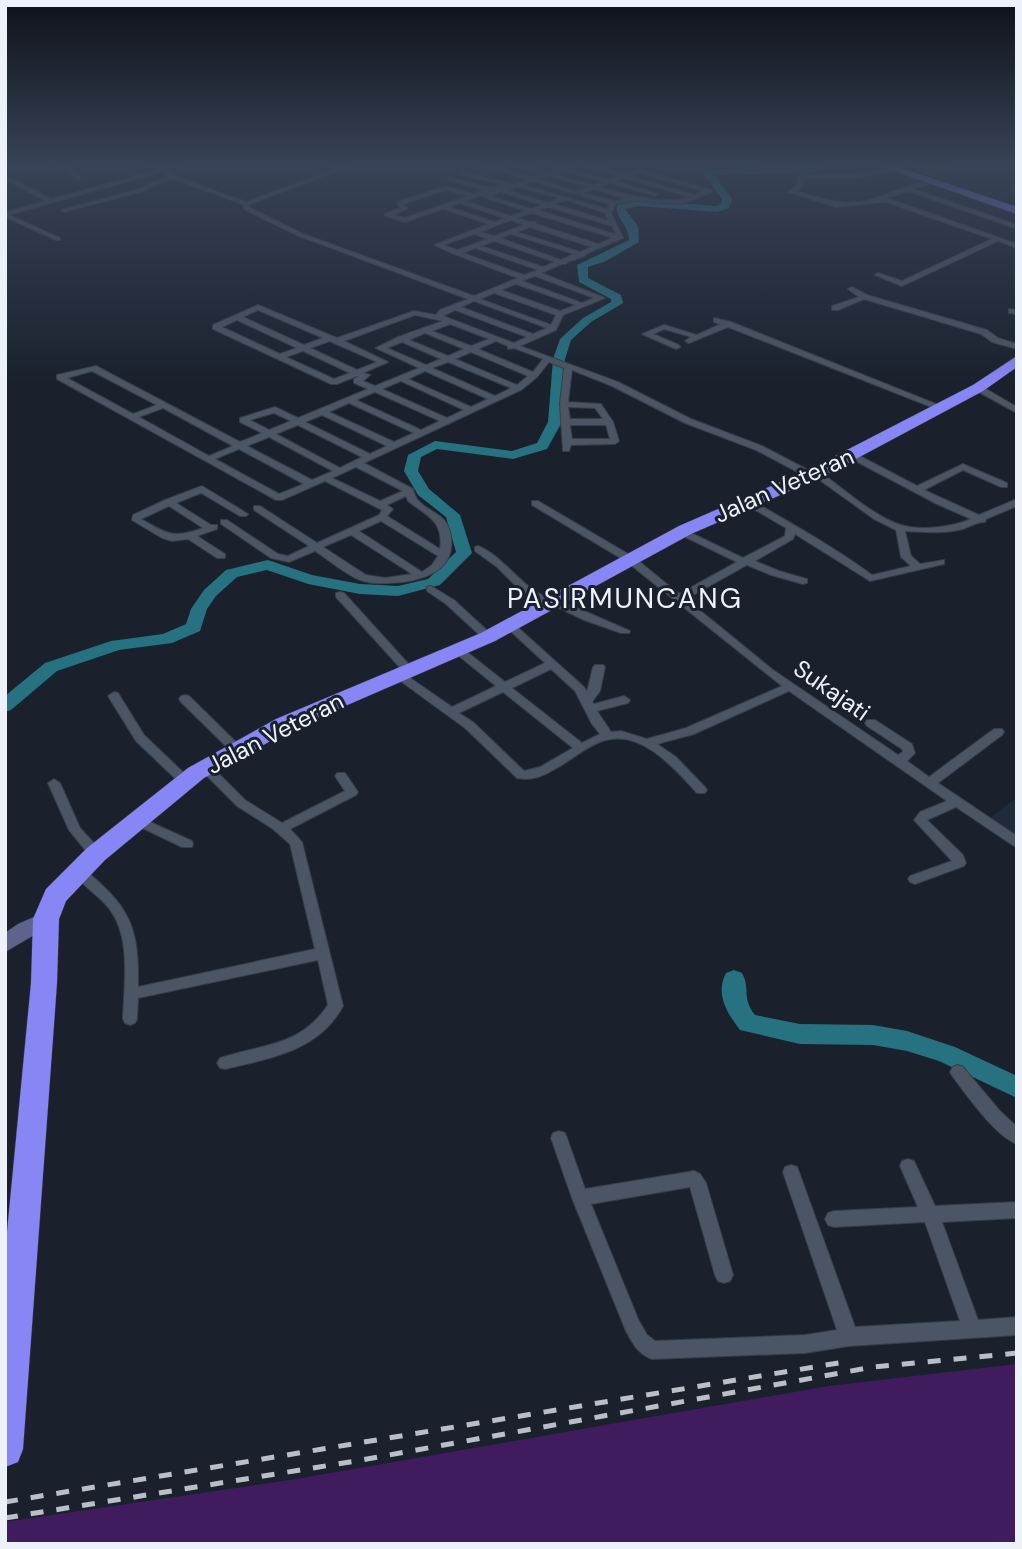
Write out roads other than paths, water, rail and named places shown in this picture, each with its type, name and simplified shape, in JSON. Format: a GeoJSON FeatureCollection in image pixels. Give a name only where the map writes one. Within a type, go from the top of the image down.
{"type":"FeatureCollection","features":[{"type":"Feature","properties":{"kind":"highway","name":"Jalan Veteran"},"geometry":{"type":"LineString","coordinates":[[5,1449],[45,971],[46,919],[55,897],[96,854],[186,781],[236,749],[303,715],[488,637],[682,532],[813,474],[942,408],[1017,360]]}},
{"type":"Feature","properties":{"kind":"street"},"geometry":{"type":"LineString","coordinates":[[310,238],[553,328]]}},
{"type":"Feature","properties":{"kind":"street"},"geometry":{"type":"LineString","coordinates":[[454,238],[437,245],[525,278]]}},
{"type":"Feature","properties":{"kind":"street"},"geometry":{"type":"LineString","coordinates":[[531,238],[583,255]]}},
{"type":"Feature","properties":{"kind":"street"},"geometry":{"type":"LineString","coordinates":[[577,238],[601,246]]}},
{"type":"Feature","properties":{"kind":"street"},"geometry":{"type":"LineString","coordinates":[[579,238],[601,246]]}},
{"type":"Feature","properties":{"kind":"street"},"geometry":{"type":"LineString","coordinates":[[438,317],[455,307],[618,238]]}},
{"type":"Feature","properties":{"kind":"street"},"geometry":{"type":"LineString","coordinates":[[456,253],[494,239],[564,263]]}},
{"type":"Feature","properties":{"kind":"street"},"geometry":{"type":"LineString","coordinates":[[878,275],[902,284],[998,239],[1015,244]]}},
{"type":"Feature","properties":{"kind":"street"},"geometry":{"type":"LineString","coordinates":[[475,246],[545,271]]}},
{"type":"Feature","properties":{"kind":"street"},"geometry":{"type":"LineString","coordinates":[[511,346],[553,328],[561,314],[601,297],[536,274]]}},
{"type":"Feature","properties":{"kind":"street"},"geometry":{"type":"LineString","coordinates":[[517,282],[582,305]]}},
{"type":"Feature","properties":{"kind":"street"},"geometry":{"type":"LineString","coordinates":[[852,289],[864,297],[985,332],[995,340],[1017,347]]}},
{"type":"Feature","properties":{"kind":"street"},"geometry":{"type":"LineString","coordinates":[[496,290],[561,314]]}},
{"type":"Feature","properties":{"kind":"street"},"geometry":{"type":"LineString","coordinates":[[835,308],[864,297]]}},
{"type":"Feature","properties":{"kind":"street"},"geometry":{"type":"LineString","coordinates":[[261,307],[384,362],[334,382],[216,328],[237,317],[240,313],[261,307]]}},
{"type":"Feature","properties":{"kind":"street"},"geometry":{"type":"LineString","coordinates":[[455,307],[533,337]]}},
{"type":"Feature","properties":{"kind":"street"},"geometry":{"type":"LineString","coordinates":[[279,357],[414,313],[438,317],[618,386],[688,421],[759,448],[813,474],[877,517],[900,527],[944,529],[982,520],[1015,504]]}},
{"type":"Feature","properties":{"kind":"street"},"geometry":{"type":"LineString","coordinates":[[237,317],[359,374]]}},
{"type":"Feature","properties":{"kind":"street"},"geometry":{"type":"LineString","coordinates":[[718,320],[942,408]]}},
{"type":"Feature","properties":{"kind":"street"},"geometry":{"type":"LineString","coordinates":[[448,322],[379,348],[495,398]]}},
{"type":"Feature","properties":{"kind":"street"},"geometry":{"type":"LineString","coordinates":[[667,351],[728,324]]}},
{"type":"Feature","properties":{"kind":"street"},"geometry":{"type":"LineString","coordinates":[[676,347],[646,334],[664,327],[696,337]]}},
{"type":"Feature","properties":{"kind":"street"},"geometry":{"type":"LineString","coordinates":[[424,330],[534,375]]}},
{"type":"Feature","properties":{"kind":"street"},"geometry":{"type":"LineString","coordinates":[[401,339],[518,388]]}},
{"type":"Feature","properties":{"kind":"street"},"geometry":{"type":"LineString","coordinates":[[208,459],[493,340]]}},
{"type":"Feature","properties":{"kind":"street"},"geometry":{"type":"LineString","coordinates":[[401,359],[357,379],[446,421]]}},
{"type":"Feature","properties":{"kind":"street"},"geometry":{"type":"LineString","coordinates":[[243,514],[202,489],[136,517],[169,540],[190,536],[243,514],[312,484],[518,388],[548,360]]}},
{"type":"Feature","properties":{"kind":"street"},"geometry":{"type":"LineString","coordinates":[[564,404],[596,405],[609,422],[614,443],[567,446],[564,404],[567,367]]}},
{"type":"Feature","properties":{"kind":"street"},"geometry":{"type":"LineString","coordinates":[[279,498],[60,377],[93,368],[312,484]]}},
{"type":"Feature","properties":{"kind":"street"},"geometry":{"type":"LineString","coordinates":[[402,379],[471,410]]}},
{"type":"Feature","properties":{"kind":"street"},"geometry":{"type":"LineString","coordinates":[[978,387],[1017,411]]}},
{"type":"Feature","properties":{"kind":"street"},"geometry":{"type":"LineString","coordinates":[[351,401],[420,433]]}},
{"type":"Feature","properties":{"kind":"street"},"geometry":{"type":"LineString","coordinates":[[132,417],[162,406]]}},
{"type":"Feature","properties":{"kind":"street"},"geometry":{"type":"LineString","coordinates":[[340,471],[243,420],[272,409],[369,457]]}},
{"type":"Feature","properties":{"kind":"street"},"geometry":{"type":"LineString","coordinates":[[323,412],[395,446]]}},
{"type":"Feature","properties":{"kind":"street"},"geometry":{"type":"LineString","coordinates":[[565,422],[609,422]]}},
{"type":"Feature","properties":{"kind":"street"},"geometry":{"type":"LineString","coordinates":[[851,455],[982,520]]}},
{"type":"Feature","properties":{"kind":"street"},"geometry":{"type":"LineString","coordinates":[[257,508],[363,578],[386,581],[421,576],[436,569],[444,555],[447,539],[442,522],[410,495],[356,463]]}},
{"type":"Feature","properties":{"kind":"street"},"geometry":{"type":"LineString","coordinates":[[918,489],[963,467],[1004,485]]}},
{"type":"Feature","properties":{"kind":"street"},"geometry":{"type":"LineString","coordinates":[[325,478],[383,510],[444,555]]}},
{"type":"Feature","properties":{"kind":"street"},"geometry":{"type":"LineString","coordinates":[[224,522],[282,559],[294,558],[352,531],[410,495]]}},
{"type":"Feature","properties":{"kind":"street"},"geometry":{"type":"LineString","coordinates":[[168,502],[210,528]]}},
{"type":"Feature","properties":{"kind":"street"},"geometry":{"type":"LineString","coordinates":[[748,502],[844,559],[870,578],[940,562]]}},
{"type":"Feature","properties":{"kind":"street","name":"Sukajati"},"geometry":{"type":"LineString","coordinates":[[535,503],[631,560],[789,687],[1017,843]]}},
{"type":"Feature","properties":{"kind":"street"},"geometry":{"type":"LineString","coordinates":[[680,598],[787,539],[792,527]]}},
{"type":"Feature","properties":{"kind":"street"},"geometry":{"type":"LineString","coordinates":[[900,527],[906,557],[917,566]]}},
{"type":"Feature","properties":{"kind":"street"},"geometry":{"type":"LineString","coordinates":[[352,531],[421,576]]}},
{"type":"Feature","properties":{"kind":"street"},"geometry":{"type":"LineString","coordinates":[[682,532],[744,561],[803,581]]}},
{"type":"Feature","properties":{"kind":"street"},"geometry":{"type":"LineString","coordinates":[[190,536],[221,556]]}},
{"type":"Feature","properties":{"kind":"street"},"geometry":{"type":"LineString","coordinates":[[478,549],[501,565],[522,586],[553,604],[625,631]]}},
{"type":"Feature","properties":{"kind":"street"},"geometry":{"type":"LineString","coordinates":[[431,589],[450,602],[488,637]]}},
{"type":"Feature","properties":{"kind":"street"},"geometry":{"type":"LineString","coordinates":[[340,595],[404,673],[452,712],[521,775],[539,772],[608,736],[645,743],[681,766],[701,790]]}},
{"type":"Feature","properties":{"kind":"street"},"geometry":{"type":"LineString","coordinates":[[510,626],[580,689],[608,736]]}},
{"type":"Feature","properties":{"kind":"street"},"geometry":{"type":"LineString","coordinates":[[458,650],[581,748]]}},
{"type":"Feature","properties":{"kind":"street"},"geometry":{"type":"LineString","coordinates":[[452,712],[553,664]]}},
{"type":"Feature","properties":{"kind":"street"},"geometry":{"type":"LineString","coordinates":[[589,705],[599,667]]}},
{"type":"Feature","properties":{"kind":"street"},"geometry":{"type":"LineString","coordinates":[[645,743],[690,731],[789,687]]}},
{"type":"Feature","properties":{"kind":"street"},"geometry":{"type":"LineString","coordinates":[[114,696],[140,738],[186,781]]}},
{"type":"Feature","properties":{"kind":"street"},"geometry":{"type":"LineString","coordinates":[[184,699],[236,749]]}},
{"type":"Feature","properties":{"kind":"street"},"geometry":{"type":"LineString","coordinates":[[589,705],[624,700]]}},
{"type":"Feature","properties":{"kind":"street"},"geometry":{"type":"LineString","coordinates":[[871,723],[908,747],[909,753],[898,762]]}},
{"type":"Feature","properties":{"kind":"street"},"geometry":{"type":"LineString","coordinates":[[929,783],[998,732]]}},
{"type":"Feature","properties":{"kind":"street"},"geometry":{"type":"LineString","coordinates":[[205,767],[241,803],[282,828],[296,842],[336,1006],[316,1034],[288,1047],[225,1063]]}},
{"type":"Feature","properties":{"kind":"street"},"geometry":{"type":"LineString","coordinates":[[282,828],[352,792],[341,776]]}},
{"type":"Feature","properties":{"kind":"street"},"geometry":{"type":"LineString","coordinates":[[54,783],[75,830],[96,854]]}},
{"type":"Feature","properties":{"kind":"street"},"geometry":{"type":"LineString","coordinates":[[915,879],[959,863],[958,858],[920,820],[924,815],[956,802]]}},
{"type":"Feature","properties":{"kind":"street"},"geometry":{"type":"LineString","coordinates":[[139,821],[187,844]]}},
{"type":"Feature","properties":{"kind":"street"},"geometry":{"type":"LineString","coordinates":[[79,873],[110,900],[123,919],[127,932],[130,1019]]}},
{"type":"Feature","properties":{"kind":"street"},"geometry":{"type":"LineString","coordinates":[[5,943],[24,929],[46,919]]}},
{"type":"Feature","properties":{"kind":"street"},"geometry":{"type":"LineString","coordinates":[[131,994],[324,953]]}},
{"type":"Feature","properties":{"kind":"street"},"geometry":{"type":"LineString","coordinates":[[958,1072],[993,1115],[1017,1137]]}},
{"type":"Feature","properties":{"kind":"street"},"geometry":{"type":"LineString","coordinates":[[559,1138],[580,1198],[632,1325],[641,1341],[652,1350],[805,1344],[849,1337],[1017,1326]]}},
{"type":"Feature","properties":{"kind":"street"},"geometry":{"type":"LineString","coordinates":[[908,1166],[931,1216],[972,1329]]}},
{"type":"Feature","properties":{"kind":"street"},"geometry":{"type":"LineString","coordinates":[[791,1172],[849,1337]]}},
{"type":"Feature","properties":{"kind":"street"},"geometry":{"type":"LineString","coordinates":[[580,1198],[695,1180],[724,1275]]}},
{"type":"Feature","properties":{"kind":"street"},"geometry":{"type":"LineString","coordinates":[[834,1219],[1017,1210]]}},
{"type":"Feature","properties":{"kind":"waterway"},"geometry":{"type":"LineString","coordinates":[[5,706],[51,667],[117,645],[166,639],[194,627],[199,609],[210,593],[232,573],[268,565],[308,579],[360,589],[398,591],[434,582],[464,553],[453,515],[423,492],[411,471],[415,455],[435,445],[513,455],[542,446],[555,422],[559,359],[566,339],[587,320],[617,303],[617,297],[583,280],[582,265],[596,262],[634,242],[634,238]]}},
{"type":"Feature","properties":{"kind":"waterway"},"geometry":{"type":"LineString","coordinates":[[734,979],[735,1006],[748,1023],[800,1034],[873,1035],[907,1041],[947,1054],[1017,1088]]}},
{"type":"Feature","properties":{"kind":"railway"},"geometry":{"type":"LineString","coordinates":[[5,1518],[356,1461],[873,1367],[1017,1353]]}},
{"type":"Feature","properties":{"kind":"railway"},"geometry":{"type":"LineString","coordinates":[[5,1502],[850,1361]]}},
{"type":"Feature","properties":{"kind":"district","name":"PASIRMUNCANG"},"geometry":{"type":"Point","coordinates":[625,598]}}]}
